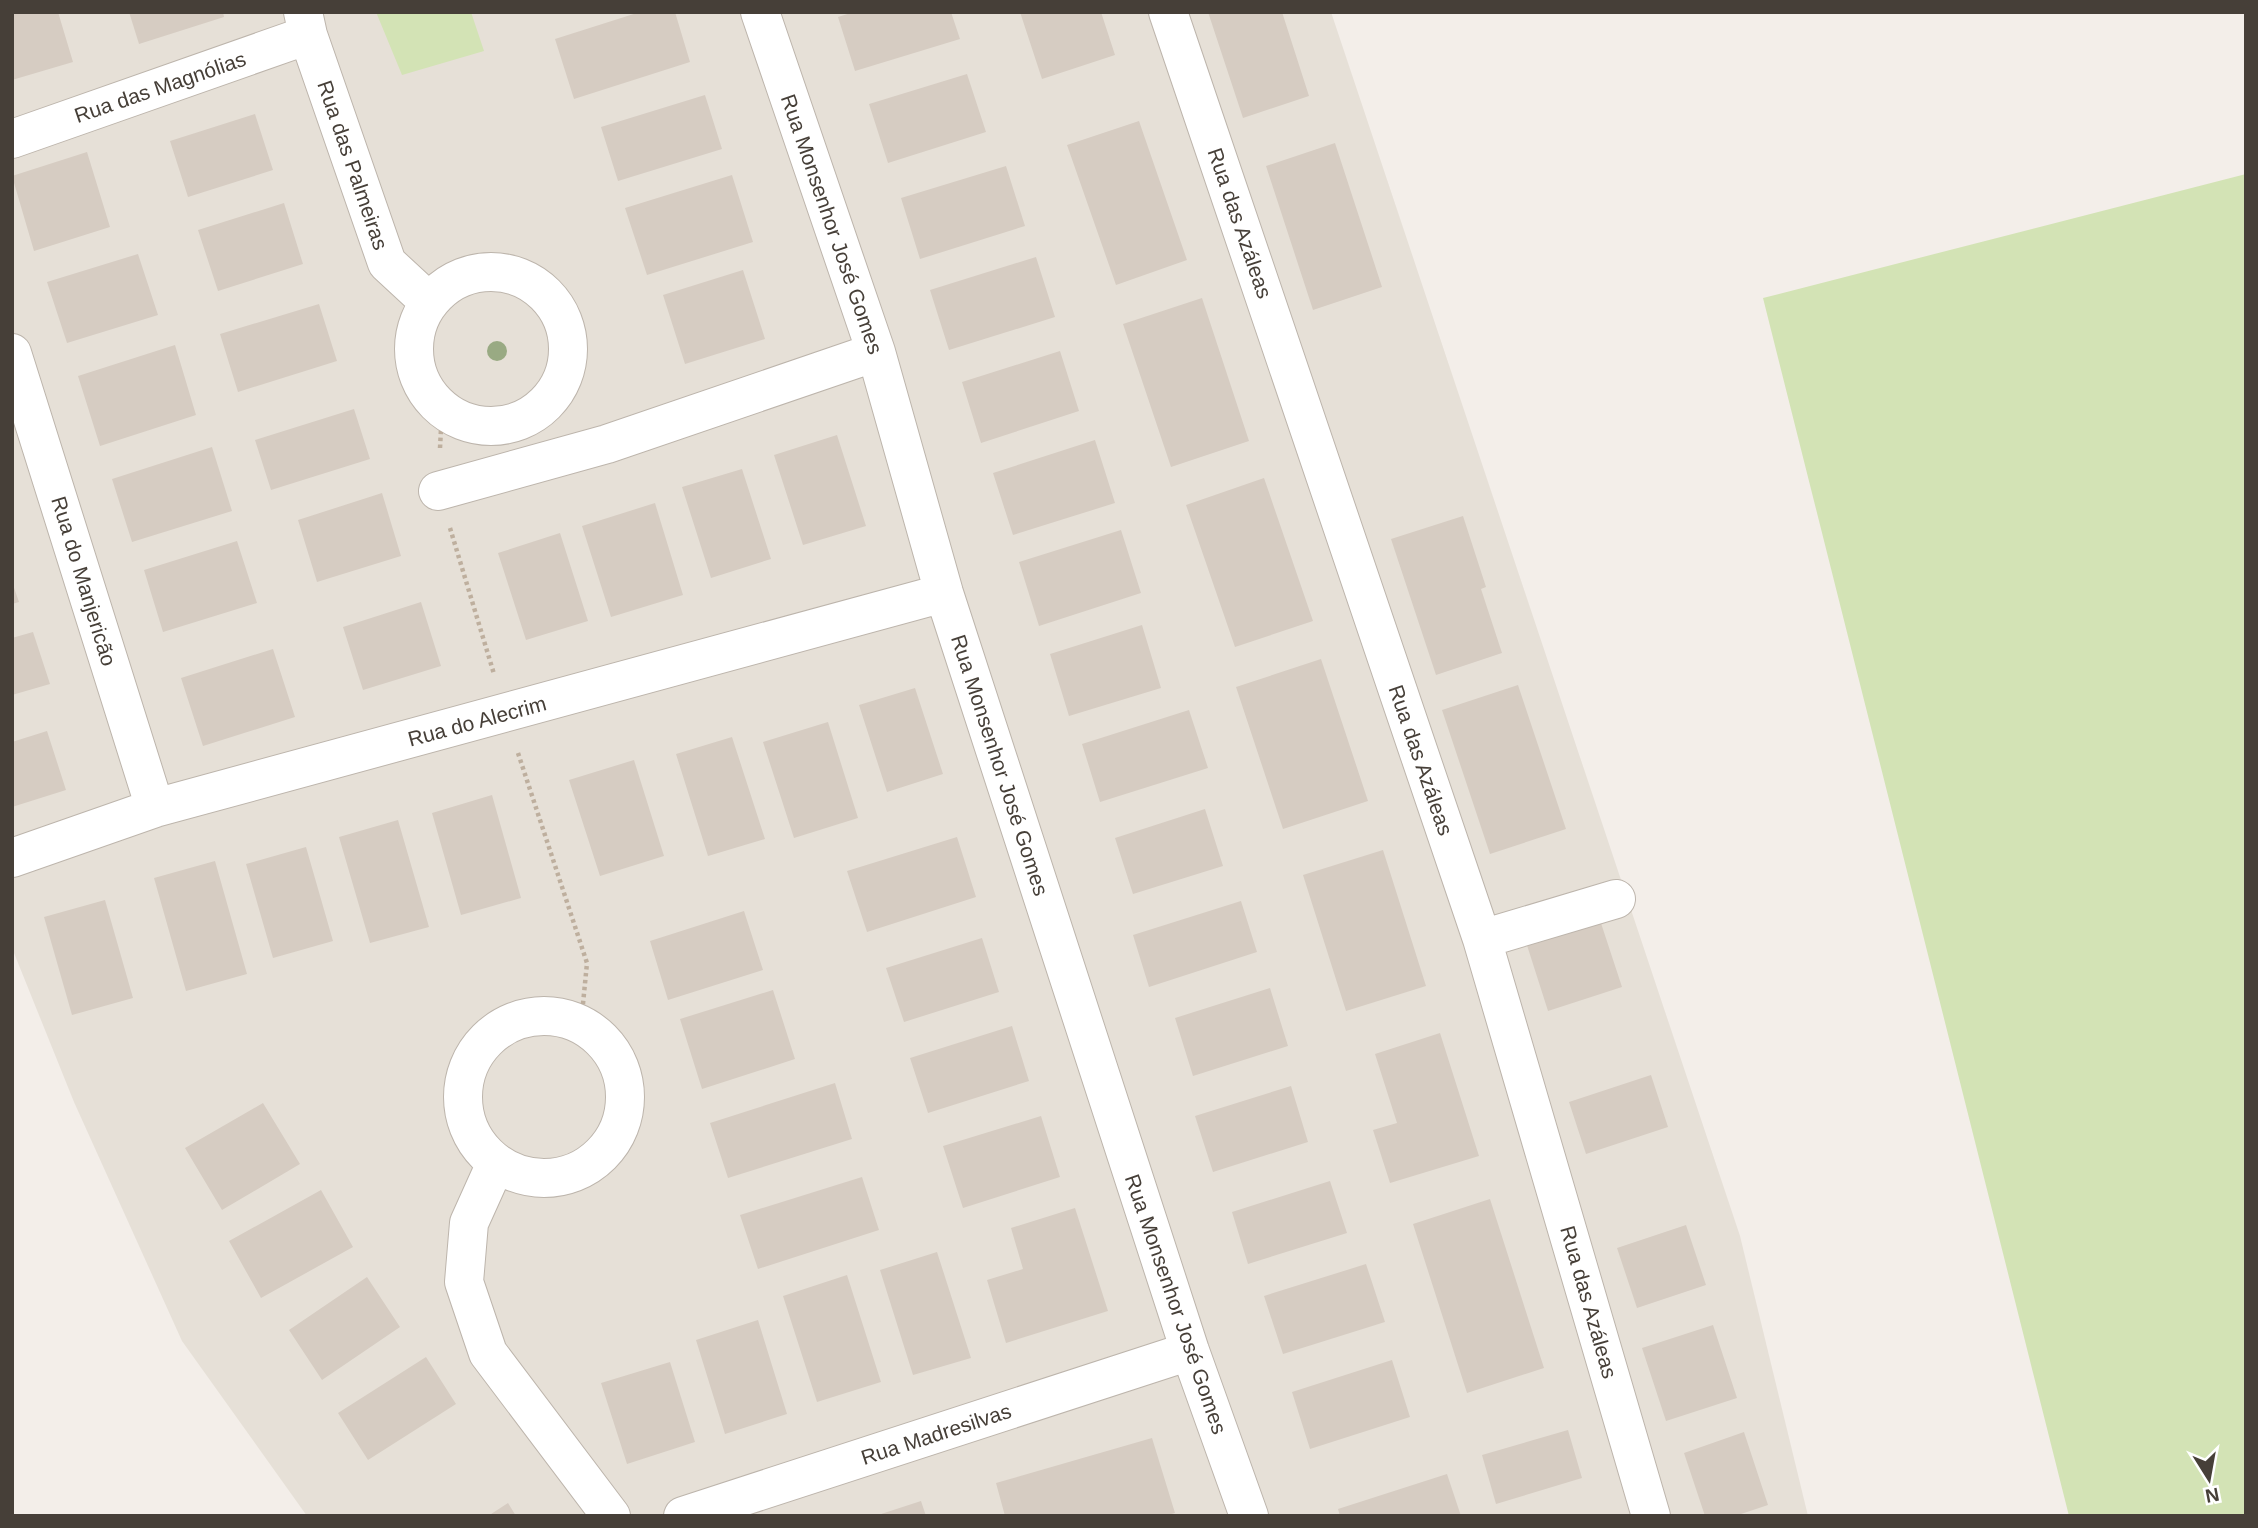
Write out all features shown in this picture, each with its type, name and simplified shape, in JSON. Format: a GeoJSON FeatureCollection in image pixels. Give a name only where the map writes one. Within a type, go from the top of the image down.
{"type":"FeatureCollection","features":[{"type":"Feature","properties":{"kind":"street","name":"Rua Monsenhor José Gomes"},"geometry":{"type":"LineString","coordinates":[[760,12],[876,352],[944,593],[1190,1351],[1249,1516]]}},
{"type":"Feature","properties":{"kind":"street","name":"Rua das Azáleas"},"geometry":{"type":"LineString","coordinates":[[1168,12],[1482,939],[1651,1516]]}},
{"type":"Feature","properties":{"kind":"street","name":"Rua das Magnólias"},"geometry":{"type":"LineString","coordinates":[[12,139],[305,23]]}},
{"type":"Feature","properties":{"kind":"street","name":"Rua das Palmeiras"},"geometry":{"type":"LineString","coordinates":[[305,23],[387,263],[428,301]]}},
{"type":"Feature","properties":{"kind":"street"},"geometry":{"type":"LineString","coordinates":[[481,271],[511,273],[539,287],[559,310],[569,339],[566,370],[553,397],[529,417],[500,427],[469,425],[442,410],[422,387],[412,359],[415,328],[428,301],[452,281],[481,271]]}},
{"type":"Feature","properties":{"kind":"street"},"geometry":{"type":"LineString","coordinates":[[438,491],[607,444],[876,352]]}},
{"type":"Feature","properties":{"kind":"street","name":"Rua do Manjericão"},"geometry":{"type":"LineString","coordinates":[[12,353],[155,808]]}},
{"type":"Feature","properties":{"kind":"street","name":"Rua do Alecrim"},"geometry":{"type":"LineString","coordinates":[[12,858],[155,808],[944,593]]}},
{"type":"Feature","properties":{"kind":"street"},"geometry":{"type":"LineString","coordinates":[[1482,939],[1616,899]]}},
{"type":"Feature","properties":{"kind":"street"},"geometry":{"type":"LineString","coordinates":[[552,1016],[581,1024],[611,1048],[626,1084],[623,1122],[603,1155],[570,1175],[531,1178],[496,1163],[475,1141],[464,1113],[464,1083],[474,1054],[495,1032],[522,1019],[552,1016]]}},
{"type":"Feature","properties":{"kind":"street"},"geometry":{"type":"LineString","coordinates":[[496,1163],[469,1223],[464,1282],[488,1353],[611,1516]]}},
{"type":"Feature","properties":{"kind":"street","name":"Rua Madresilvas"},"geometry":{"type":"LineString","coordinates":[[683,1516],[1190,1351]]}},
{"type":"Feature","properties":{"kind":"shaded area"},"geometry":{"type":"Polygon","coordinates":[[[12,12],[1331,12],[1740,1236],[1808,1516],[307,1516],[182,1341],[74,1102],[12,948],[12,12]]]}},
{"type":"Feature","properties":{"kind":"green space"},"geometry":{"type":"Polygon","coordinates":[[[376,12],[471,12],[484,51],[402,75],[376,12]]]}},
{"type":"Feature","properties":{"kind":"green space"},"geometry":{"type":"Polygon","coordinates":[[[2246,174],[2246,1516],[2069,1516],[1763,298],[2246,174]]]}},
{"type":"Feature","properties":{"kind":"building"},"geometry":{"type":"Polygon","coordinates":[[[14,12],[58,12],[73,62],[12,80],[14,12]]]}},
{"type":"Feature","properties":{"kind":"building"},"geometry":{"type":"Polygon","coordinates":[[[129,12],[223,12],[224,17],[139,44],[129,12]]]}},
{"type":"Feature","properties":{"kind":"building"},"geometry":{"type":"Polygon","coordinates":[[[640,12],[675,12],[690,62],[574,99],[555,39],[640,12]]]}},
{"type":"Feature","properties":{"kind":"building"},"geometry":{"type":"Polygon","coordinates":[[[854,12],[951,12],[960,39],[855,71],[838,17],[854,12]]]}},
{"type":"Feature","properties":{"kind":"building"},"geometry":{"type":"Polygon","coordinates":[[[1020,12],[1101,12],[1115,55],[1042,79],[1020,12]]]}},
{"type":"Feature","properties":{"kind":"building"},"geometry":{"type":"Polygon","coordinates":[[[1208,12],[1282,12],[1309,96],[1243,118],[1208,12]]]}},
{"type":"Feature","properties":{"kind":"building"},"geometry":{"type":"Polygon","coordinates":[[[967,74],[986,132],[888,163],[869,104],[967,74]]]}},
{"type":"Feature","properties":{"kind":"building"},"geometry":{"type":"Polygon","coordinates":[[[705,95],[722,149],[618,181],[601,127],[705,95]]]}},
{"type":"Feature","properties":{"kind":"building"},"geometry":{"type":"Polygon","coordinates":[[[255,114],[273,170],[188,197],[170,141],[255,114]]]}},
{"type":"Feature","properties":{"kind":"building"},"geometry":{"type":"Polygon","coordinates":[[[1139,121],[1187,260],[1116,285],[1067,145],[1139,121]]]}},
{"type":"Feature","properties":{"kind":"building"},"geometry":{"type":"Polygon","coordinates":[[[1335,143],[1382,287],[1313,310],[1266,166],[1335,143]]]}},
{"type":"Feature","properties":{"kind":"building"},"geometry":{"type":"Polygon","coordinates":[[[87,152],[110,227],[34,251],[12,176],[87,152]]]}},
{"type":"Feature","properties":{"kind":"building"},"geometry":{"type":"Polygon","coordinates":[[[1006,166],[1025,226],[920,259],[901,198],[1006,166]]]}},
{"type":"Feature","properties":{"kind":"building"},"geometry":{"type":"Polygon","coordinates":[[[732,175],[753,242],[647,275],[625,208],[732,175]]]}},
{"type":"Feature","properties":{"kind":"building"},"geometry":{"type":"Polygon","coordinates":[[[284,203],[303,264],[218,291],[198,230],[284,203]]]}},
{"type":"Feature","properties":{"kind":"building"},"geometry":{"type":"Polygon","coordinates":[[[138,254],[158,315],[67,343],[47,282],[138,254]]]}},
{"type":"Feature","properties":{"kind":"building"},"geometry":{"type":"Polygon","coordinates":[[[1036,257],[1055,317],[949,350],[930,290],[1036,257]]]}},
{"type":"Feature","properties":{"kind":"building"},"geometry":{"type":"Polygon","coordinates":[[[743,270],[765,339],[685,364],[663,295],[743,270]]]}},
{"type":"Feature","properties":{"kind":"building"},"geometry":{"type":"Polygon","coordinates":[[[1202,298],[1249,441],[1171,467],[1123,324],[1202,298]]]}},
{"type":"Feature","properties":{"kind":"building"},"geometry":{"type":"Polygon","coordinates":[[[319,304],[337,361],[238,392],[220,334],[319,304]]]}},
{"type":"Feature","properties":{"kind":"building"},"geometry":{"type":"Polygon","coordinates":[[[175,345],[196,415],[100,446],[78,376],[175,345]]]}},
{"type":"Feature","properties":{"kind":"building"},"geometry":{"type":"Polygon","coordinates":[[[1060,351],[1079,411],[981,443],[962,382],[1060,351]]]}},
{"type":"Feature","properties":{"kind":"building"},"geometry":{"type":"Polygon","coordinates":[[[354,409],[370,459],[271,490],[255,440],[354,409]]]}},
{"type":"Feature","properties":{"kind":"building"},"geometry":{"type":"Polygon","coordinates":[[[837,435],[866,526],[803,545],[774,455],[837,435]]]}},
{"type":"Feature","properties":{"kind":"building"},"geometry":{"type":"Polygon","coordinates":[[[1095,440],[1115,503],[1013,535],[993,473],[1095,440]]]}},
{"type":"Feature","properties":{"kind":"building"},"geometry":{"type":"Polygon","coordinates":[[[212,447],[232,511],[132,542],[112,479],[212,447]]]}},
{"type":"Feature","properties":{"kind":"building"},"geometry":{"type":"Polygon","coordinates":[[[742,469],[771,559],[711,578],[682,487],[742,469]]]}},
{"type":"Feature","properties":{"kind":"building"},"geometry":{"type":"Polygon","coordinates":[[[1264,478],[1313,621],[1235,647],[1186,505],[1264,478]]]}},
{"type":"Feature","properties":{"kind":"building"},"geometry":{"type":"Polygon","coordinates":[[[382,493],[401,556],[317,582],[298,520],[382,493]]]}},
{"type":"Feature","properties":{"kind":"building"},"geometry":{"type":"Polygon","coordinates":[[[655,503],[683,595],[611,617],[582,526],[655,503]]]}},
{"type":"Feature","properties":{"kind":"building"},"geometry":{"type":"Polygon","coordinates":[[[1463,516],[1486,587],[1481,589],[1502,653],[1436,675],[1391,539],[1463,516]]]}},
{"type":"Feature","properties":{"kind":"building"},"geometry":{"type":"Polygon","coordinates":[[[1121,530],[1141,593],[1039,626],[1019,562],[1121,530]]]}},
{"type":"Feature","properties":{"kind":"building"},"geometry":{"type":"Polygon","coordinates":[[[560,533],[588,621],[526,640],[498,553],[560,533]]]}},
{"type":"Feature","properties":{"kind":"building"},"geometry":{"type":"Polygon","coordinates":[[[237,541],[257,603],[163,632],[144,570],[237,541]]]}},
{"type":"Feature","properties":{"kind":"building"},"geometry":{"type":"Polygon","coordinates":[[[12,582],[19,602],[12,604],[12,582]]]}},
{"type":"Feature","properties":{"kind":"building"},"geometry":{"type":"Polygon","coordinates":[[[421,602],[441,666],[363,690],[343,627],[421,602]]]}},
{"type":"Feature","properties":{"kind":"building"},"geometry":{"type":"Polygon","coordinates":[[[1142,625],[1161,688],[1069,716],[1050,654],[1142,625]]]}},
{"type":"Feature","properties":{"kind":"building"},"geometry":{"type":"Polygon","coordinates":[[[33,632],[50,684],[12,695],[12,638],[33,632]]]}},
{"type":"Feature","properties":{"kind":"building"},"geometry":{"type":"Polygon","coordinates":[[[273,649],[295,717],[203,746],[181,678],[273,649]]]}},
{"type":"Feature","properties":{"kind":"building"},"geometry":{"type":"Polygon","coordinates":[[[1321,659],[1368,801],[1283,829],[1236,687],[1321,659]]]}},
{"type":"Feature","properties":{"kind":"building"},"geometry":{"type":"Polygon","coordinates":[[[1518,685],[1566,829],[1490,854],[1442,710],[1518,685]]]}},
{"type":"Feature","properties":{"kind":"building"},"geometry":{"type":"Polygon","coordinates":[[[915,688],[943,774],[887,792],[859,705],[915,688]]]}},
{"type":"Feature","properties":{"kind":"building"},"geometry":{"type":"Polygon","coordinates":[[[1189,710],[1208,768],[1100,802],[1082,744],[1189,710]]]}},
{"type":"Feature","properties":{"kind":"building"},"geometry":{"type":"Polygon","coordinates":[[[828,722],[858,818],[794,838],[763,742],[828,722]]]}},
{"type":"Feature","properties":{"kind":"building"},"geometry":{"type":"Polygon","coordinates":[[[47,731],[66,790],[12,807],[12,742],[47,731]]]}},
{"type":"Feature","properties":{"kind":"building"},"geometry":{"type":"Polygon","coordinates":[[[732,737],[765,839],[708,856],[676,754],[732,737]]]}},
{"type":"Feature","properties":{"kind":"building"},"geometry":{"type":"Polygon","coordinates":[[[634,760],[664,856],[600,876],[569,780],[634,760]]]}},
{"type":"Feature","properties":{"kind":"building"},"geometry":{"type":"Polygon","coordinates":[[[492,795],[521,898],[461,915],[432,813],[492,795]]]}},
{"type":"Feature","properties":{"kind":"building"},"geometry":{"type":"Polygon","coordinates":[[[1205,809],[1223,866],[1133,894],[1115,838],[1205,809]]]}},
{"type":"Feature","properties":{"kind":"building"},"geometry":{"type":"Polygon","coordinates":[[[398,820],[429,927],[370,943],[339,837],[398,820]]]}},
{"type":"Feature","properties":{"kind":"building"},"geometry":{"type":"Polygon","coordinates":[[[957,837],[976,897],[867,932],[847,871],[957,837]]]}},
{"type":"Feature","properties":{"kind":"building"},"geometry":{"type":"Polygon","coordinates":[[[306,847],[333,941],[273,958],[246,864],[306,847]]]}},
{"type":"Feature","properties":{"kind":"building"},"geometry":{"type":"Polygon","coordinates":[[[1383,850],[1426,986],[1346,1011],[1303,875],[1383,850]]]}},
{"type":"Feature","properties":{"kind":"building"},"geometry":{"type":"Polygon","coordinates":[[[215,861],[247,974],[186,991],[154,878],[215,861]]]}},
{"type":"Feature","properties":{"kind":"building"},"geometry":{"type":"Polygon","coordinates":[[[105,900],[133,998],[72,1015],[44,917],[105,900]]]}},
{"type":"Feature","properties":{"kind":"building"},"geometry":{"type":"Polygon","coordinates":[[[1241,901],[1257,952],[1149,987],[1133,935],[1241,901]]]}},
{"type":"Feature","properties":{"kind":"building"},"geometry":{"type":"Polygon","coordinates":[[[744,911],[763,970],[668,1000],[650,941],[744,911]]]}},
{"type":"Feature","properties":{"kind":"building"},"geometry":{"type":"Polygon","coordinates":[[[1598,914],[1622,987],[1548,1011],[1525,939],[1598,914]]]}},
{"type":"Feature","properties":{"kind":"building"},"geometry":{"type":"Polygon","coordinates":[[[982,938],[999,992],[904,1022],[886,968],[982,938]]]}},
{"type":"Feature","properties":{"kind":"building"},"geometry":{"type":"Polygon","coordinates":[[[1270,988],[1288,1046],[1193,1076],[1175,1018],[1270,988]]]}},
{"type":"Feature","properties":{"kind":"building"},"geometry":{"type":"Polygon","coordinates":[[[773,990],[795,1059],[702,1089],[680,1019],[773,990]]]}},
{"type":"Feature","properties":{"kind":"building"},"geometry":{"type":"Polygon","coordinates":[[[1012,1026],[1029,1081],[928,1113],[910,1058],[1012,1026]]]}},
{"type":"Feature","properties":{"kind":"building"},"geometry":{"type":"Polygon","coordinates":[[[1440,1033],[1479,1156],[1390,1183],[1373,1130],[1397,1123],[1375,1054],[1440,1033]]]}},
{"type":"Feature","properties":{"kind":"building"},"geometry":{"type":"Polygon","coordinates":[[[1651,1075],[1668,1127],[1586,1154],[1569,1102],[1651,1075]]]}},
{"type":"Feature","properties":{"kind":"building"},"geometry":{"type":"Polygon","coordinates":[[[835,1083],[852,1139],[728,1178],[710,1123],[835,1083]]]}},
{"type":"Feature","properties":{"kind":"building"},"geometry":{"type":"Polygon","coordinates":[[[1291,1086],[1308,1142],[1213,1172],[1195,1116],[1291,1086]]]}},
{"type":"Feature","properties":{"kind":"building"},"geometry":{"type":"Polygon","coordinates":[[[263,1103],[300,1164],[222,1210],[185,1148],[263,1103]]]}},
{"type":"Feature","properties":{"kind":"building"},"geometry":{"type":"Polygon","coordinates":[[[1041,1116],[1060,1177],[963,1208],[943,1146],[1041,1116]]]}},
{"type":"Feature","properties":{"kind":"building"},"geometry":{"type":"Polygon","coordinates":[[[862,1177],[879,1230],[758,1269],[740,1215],[862,1177]]]}},
{"type":"Feature","properties":{"kind":"building"},"geometry":{"type":"Polygon","coordinates":[[[1330,1181],[1347,1233],[1248,1264],[1232,1212],[1330,1181]]]}},
{"type":"Feature","properties":{"kind":"building"},"geometry":{"type":"Polygon","coordinates":[[[321,1190],[353,1247],[261,1298],[229,1241],[321,1190]]]}},
{"type":"Feature","properties":{"kind":"building"},"geometry":{"type":"Polygon","coordinates":[[[1490,1199],[1544,1368],[1467,1393],[1413,1224],[1490,1199]]]}},
{"type":"Feature","properties":{"kind":"building"},"geometry":{"type":"Polygon","coordinates":[[[1075,1208],[1108,1311],[1006,1343],[987,1280],[1023,1269],[1011,1228],[1075,1208]]]}},
{"type":"Feature","properties":{"kind":"building"},"geometry":{"type":"Polygon","coordinates":[[[1686,1225],[1706,1285],[1637,1308],[1617,1248],[1686,1225]]]}},
{"type":"Feature","properties":{"kind":"building"},"geometry":{"type":"Polygon","coordinates":[[[937,1252],[971,1358],[913,1375],[880,1270],[937,1252]]]}},
{"type":"Feature","properties":{"kind":"building"},"geometry":{"type":"Polygon","coordinates":[[[1366,1264],[1385,1322],[1283,1354],[1264,1296],[1366,1264]]]}},
{"type":"Feature","properties":{"kind":"building"},"geometry":{"type":"Polygon","coordinates":[[[847,1275],[881,1382],[817,1402],[783,1296],[847,1275]]]}},
{"type":"Feature","properties":{"kind":"building"},"geometry":{"type":"Polygon","coordinates":[[[367,1277],[400,1327],[322,1380],[289,1330],[367,1277]]]}},
{"type":"Feature","properties":{"kind":"building"},"geometry":{"type":"Polygon","coordinates":[[[758,1320],[787,1414],[725,1434],[696,1340],[758,1320]]]}},
{"type":"Feature","properties":{"kind":"building"},"geometry":{"type":"Polygon","coordinates":[[[1713,1325],[1737,1398],[1666,1421],[1642,1348],[1713,1325]]]}},
{"type":"Feature","properties":{"kind":"building"},"geometry":{"type":"Polygon","coordinates":[[[426,1357],[456,1404],[368,1460],[338,1413],[426,1357]]]}},
{"type":"Feature","properties":{"kind":"building"},"geometry":{"type":"Polygon","coordinates":[[[1392,1360],[1410,1417],[1310,1449],[1292,1392],[1392,1360]]]}},
{"type":"Feature","properties":{"kind":"building"},"geometry":{"type":"Polygon","coordinates":[[[670,1362],[695,1442],[627,1464],[601,1383],[670,1362]]]}},
{"type":"Feature","properties":{"kind":"building"},"geometry":{"type":"Polygon","coordinates":[[[1568,1430],[1582,1478],[1496,1504],[1482,1455],[1568,1430]]]}},
{"type":"Feature","properties":{"kind":"building"},"geometry":{"type":"Polygon","coordinates":[[[1744,1432],[1768,1505],[1735,1516],[1705,1516],[1684,1453],[1744,1432]]]}},
{"type":"Feature","properties":{"kind":"building"},"geometry":{"type":"Polygon","coordinates":[[[1152,1438],[1175,1513],[1164,1516],[1005,1516],[996,1483],[1152,1438]]]}},
{"type":"Feature","properties":{"kind":"building"},"geometry":{"type":"Polygon","coordinates":[[[1447,1474],[1461,1516],[1340,1516],[1338,1509],[1447,1474]]]}},
{"type":"Feature","properties":{"kind":"building"},"geometry":{"type":"Polygon","coordinates":[[[921,1501],[926,1516],[878,1516],[878,1515],[921,1501]]]}},
{"type":"Feature","properties":{"kind":"building"},"geometry":{"type":"Polygon","coordinates":[[[508,1503],[516,1516],[488,1516],[508,1503]]]}}]}
